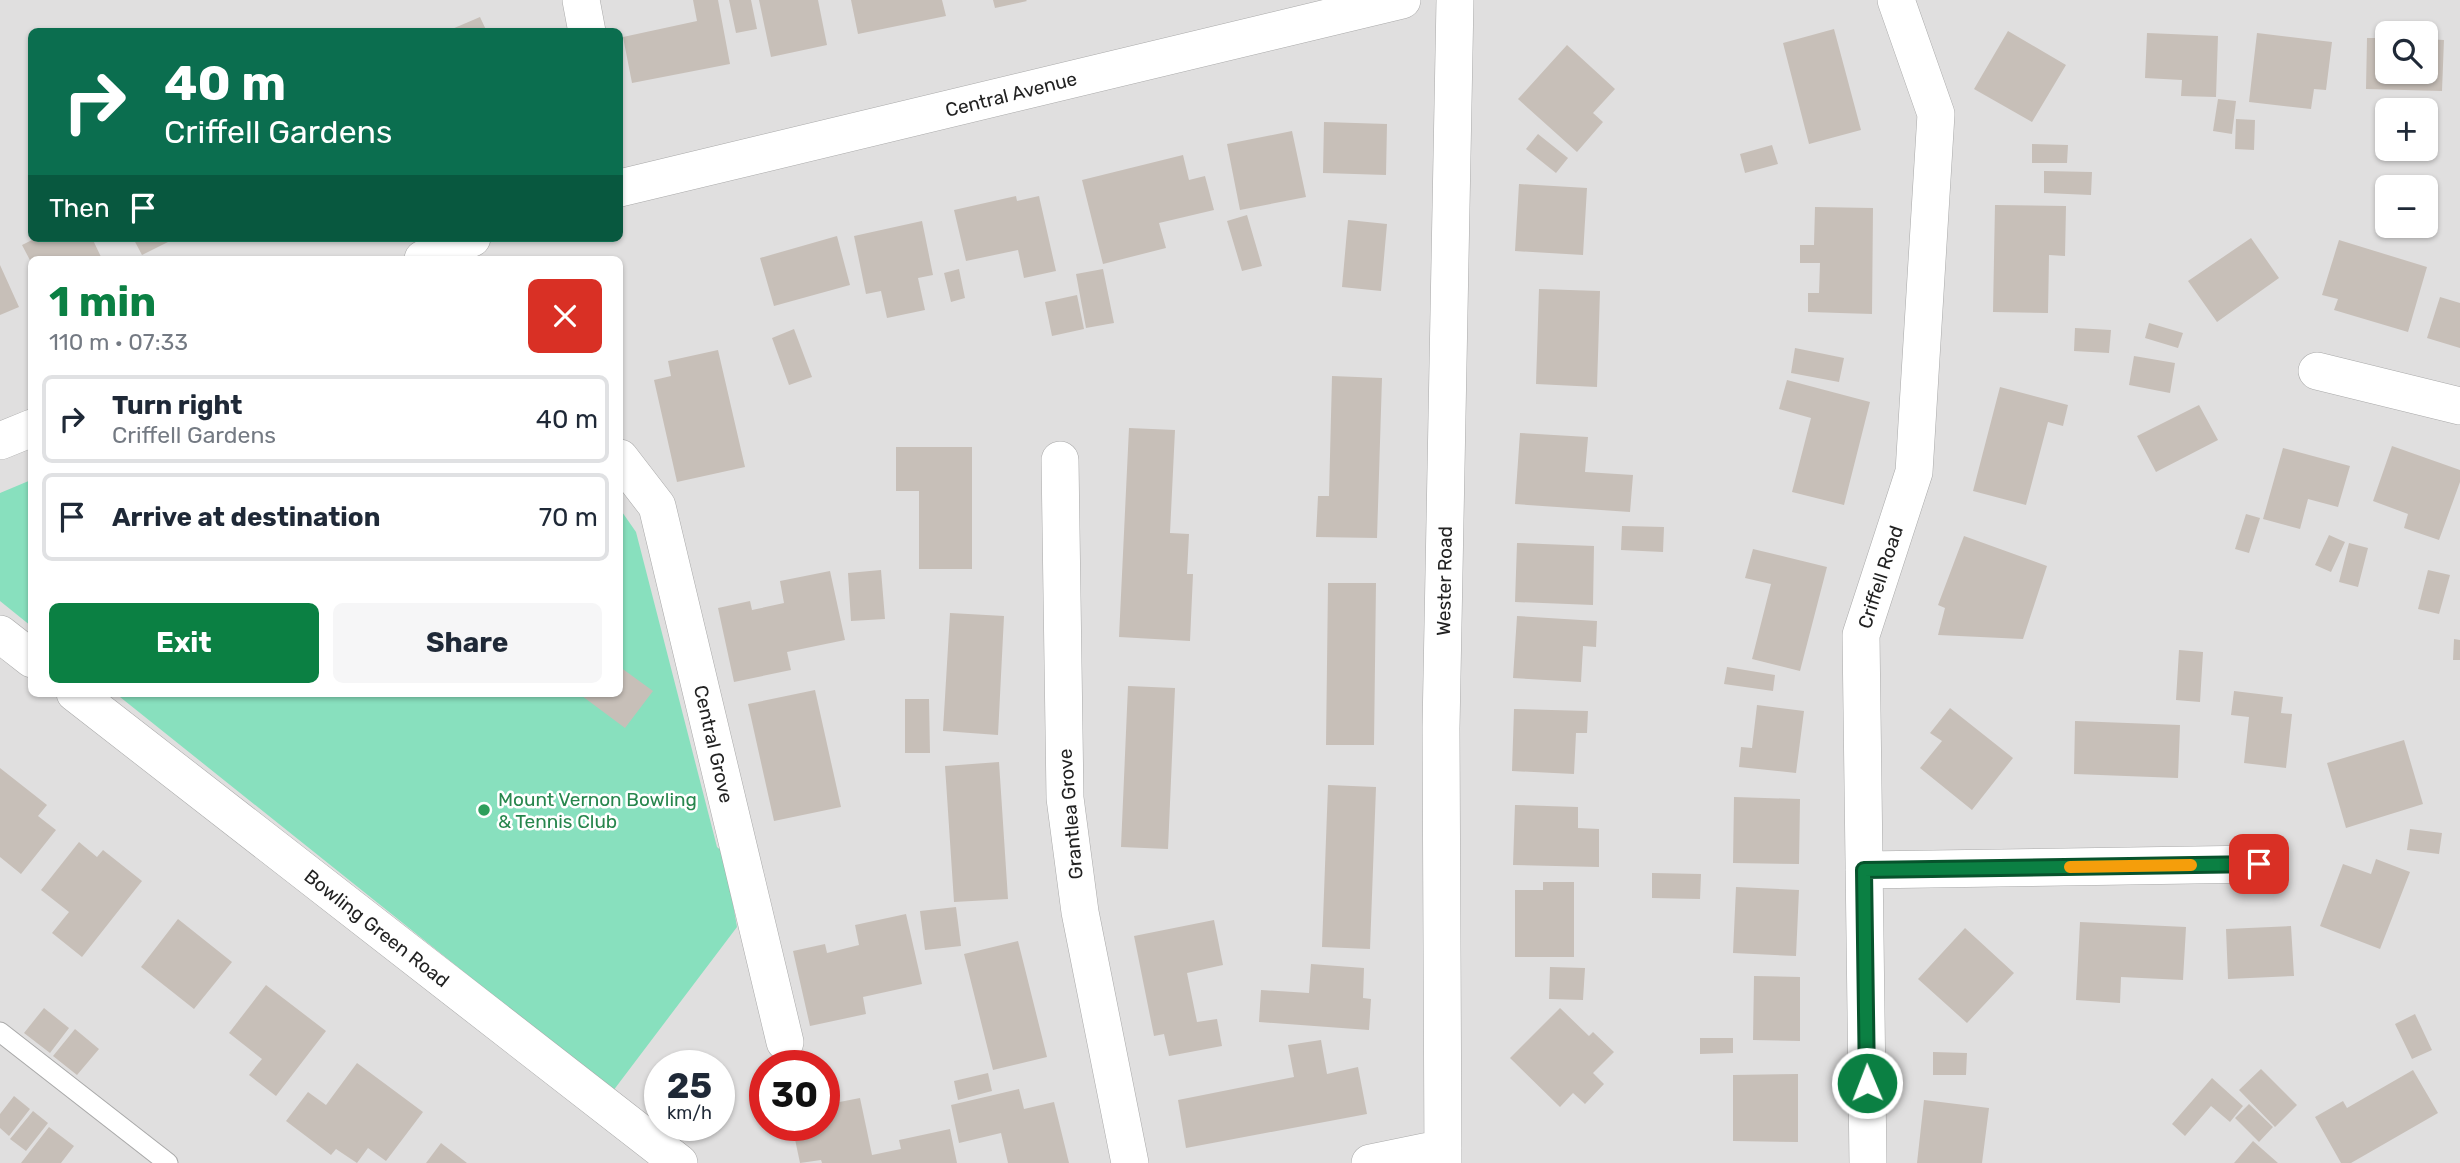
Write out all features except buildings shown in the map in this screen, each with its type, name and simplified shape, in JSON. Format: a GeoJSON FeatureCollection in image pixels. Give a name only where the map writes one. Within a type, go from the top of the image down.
{"type":"FeatureCollection","features":[{"type":"Feature","properties":{"kind":"street"},"geometry":{"type":"LineString","coordinates":[[581,0],[586,28]]}},
{"type":"Feature","properties":{"kind":"street","name":"Central Avenue"},"geometry":{"type":"LineString","coordinates":[[623,187],[1402,0]]}},
{"type":"Feature","properties":{"kind":"street","name":"Wester Road"},"geometry":{"type":"LineString","coordinates":[[1443,1155],[1441,729],[1455,0]]}},
{"type":"Feature","properties":{"kind":"street","name":"Criffell Road"},"geometry":{"type":"LineString","coordinates":[[1868,1163],[1861,635],[1914,472],[1936,114],[1896,0]]}},
{"type":"Feature","properties":{"kind":"street"},"geometry":{"type":"LineString","coordinates":[[430,256],[463,242]]}},
{"type":"Feature","properties":{"kind":"street"},"geometry":{"type":"LineString","coordinates":[[2317,371],[2460,405]]}},
{"type":"Feature","properties":{"kind":"street"},"geometry":{"type":"LineString","coordinates":[[0,441],[28,430]]}},
{"type":"Feature","properties":{"kind":"street","name":"Grantlea Grove"},"geometry":{"type":"LineString","coordinates":[[1059,460],[1065,799],[1080,912],[1130,1163]]}},
{"type":"Feature","properties":{"kind":"street","name":"Central Grove"},"geometry":{"type":"LineString","coordinates":[[623,462],[657,506],[785,1042]]}},
{"type":"Feature","properties":{"kind":"street"},"geometry":{"type":"LineString","coordinates":[[0,634],[28,656]]}},
{"type":"Feature","properties":{"kind":"street","name":"Bowling Green Road"},"geometry":{"type":"LineString","coordinates":[[80,697],[679,1163]]}},
{"type":"Feature","properties":{"kind":"street"},"geometry":{"type":"LineString","coordinates":[[1864,870],[2259,864]]}},
{"type":"Feature","properties":{"kind":"street"},"geometry":{"type":"LineString","coordinates":[[1370,1163],[1443,1155]]}},
{"type":"Feature","properties":{"kind":"lane"},"geometry":{"type":"LineString","coordinates":[[0,1032],[168,1163]]}},
{"type":"Feature","properties":{"kind":"shaded area"},"geometry":{"type":"Polygon","coordinates":[[[0,0],[2460,0],[2460,1163],[0,1163],[0,0]]]}},
{"type":"Feature","properties":{"kind":"green space"},"geometry":{"type":"Polygon","coordinates":[[[28,481],[28,624],[0,601],[0,493],[28,481]]]}},
{"type":"Feature","properties":{"kind":"green space","name":"Mount Vernon Bowling & Tennis Club"},"geometry":{"type":"Polygon","coordinates":[[[623,513],[636,532],[717,847],[724,853],[737,927],[613,1091],[120,697],[623,697],[623,513]]]}},
{"type":"Feature","properties":{"kind":"slow traffic"},"geometry":{"type":"LineString","coordinates":[[2070,867],[2191,865]]}},
{"type":"Feature","properties":{"kind":"place","name":"Mount Vernon Bowling & Tennis Club"},"geometry":{"type":"Point","coordinates":[484,810]}},
{"type":"Feature","properties":{"kind":"route"},"geometry":{"type":"LineString","coordinates":[[1867,1083],[1864,870],[2259,864]]}}]}
